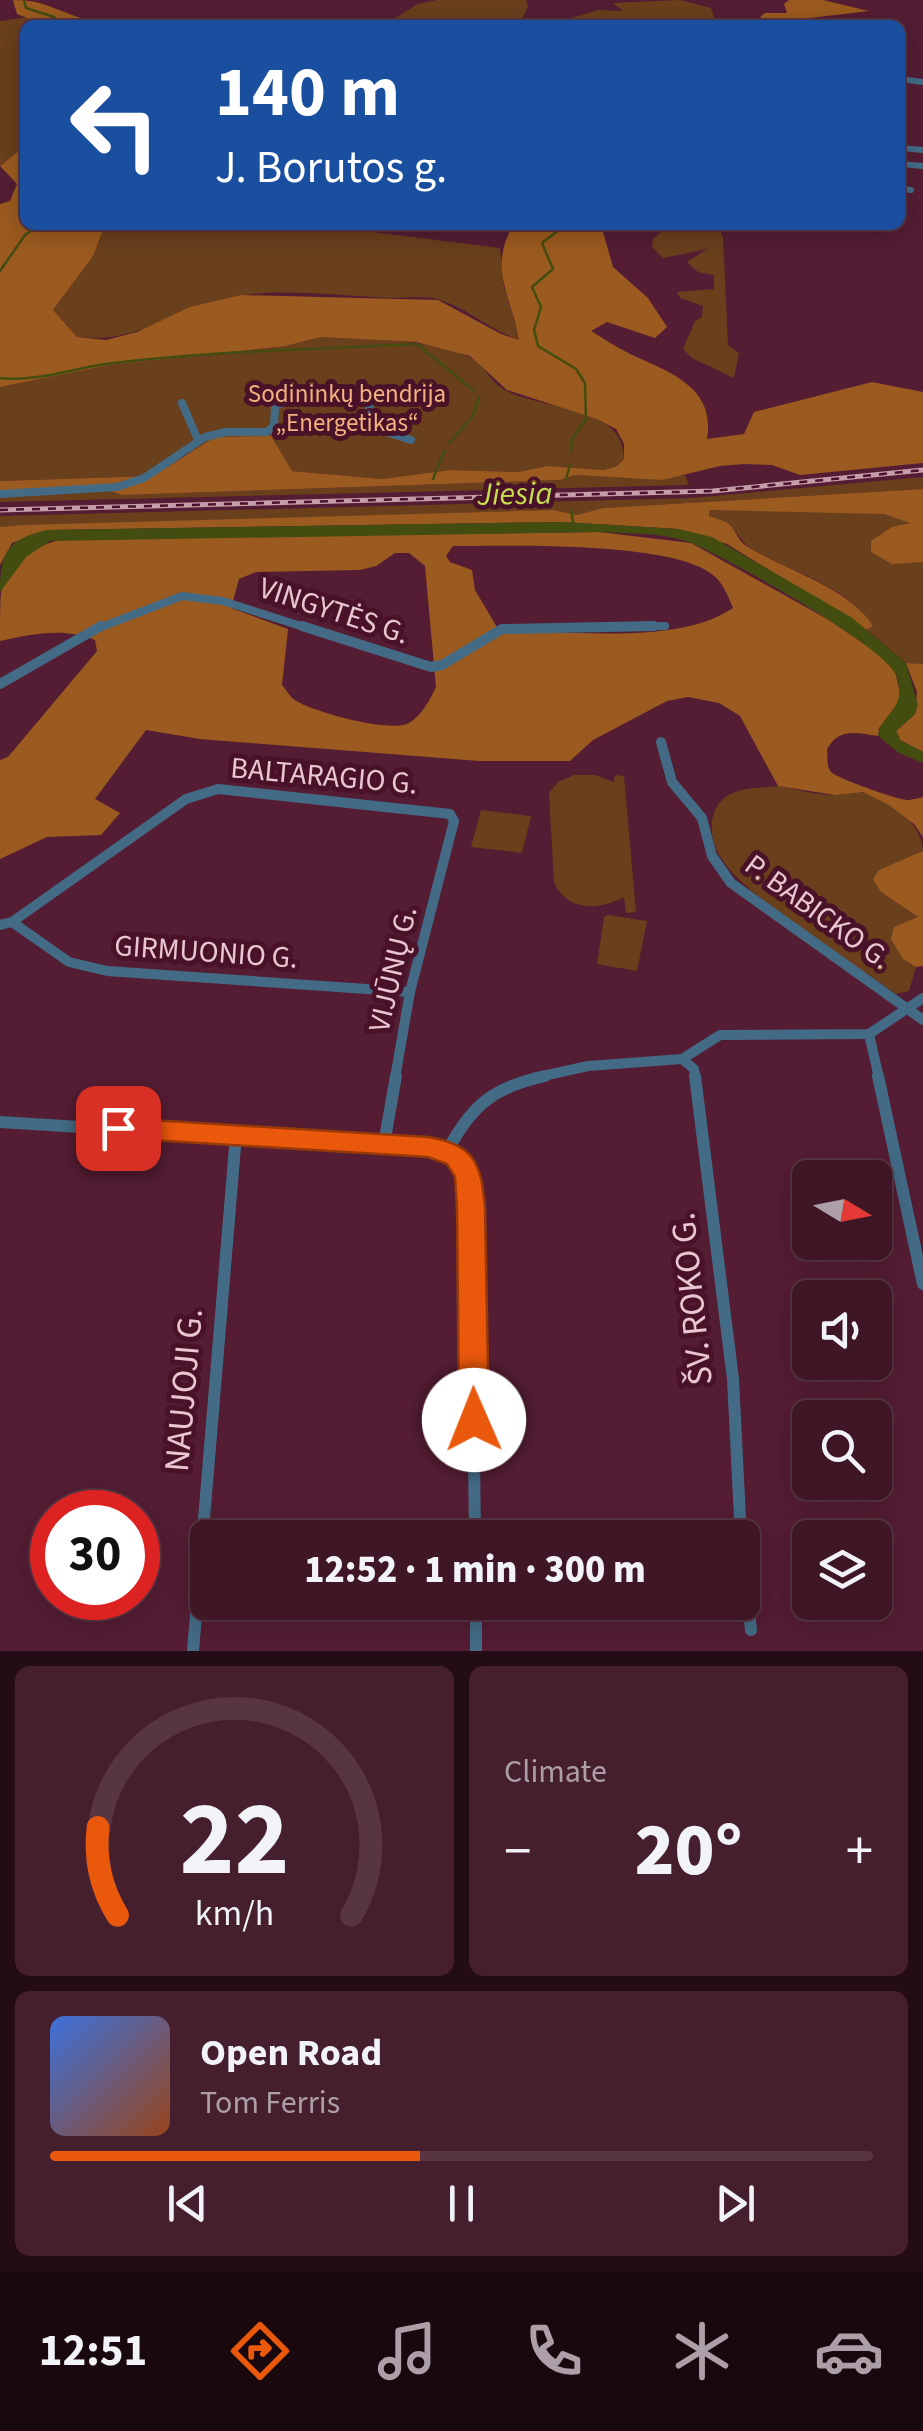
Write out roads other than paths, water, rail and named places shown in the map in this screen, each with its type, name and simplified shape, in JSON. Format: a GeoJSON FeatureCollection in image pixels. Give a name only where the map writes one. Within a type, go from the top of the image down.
{"type":"FeatureCollection","features":[{"type":"Feature","properties":{"kind":"street"},"geometry":{"type":"LineString","coordinates":[[905,189],[911,190]]}},
{"type":"Feature","properties":{"kind":"street"},"geometry":{"type":"LineString","coordinates":[[0,494],[126,485],[156,471],[198,440],[226,432],[267,432],[274,426],[275,406],[282,402],[366,402],[378,431],[411,440]]}},
{"type":"Feature","properties":{"kind":"street"},"geometry":{"type":"LineString","coordinates":[[182,404],[198,440]]}},
{"type":"Feature","properties":{"kind":"street","name":"VINGYTĖS G."},"geometry":{"type":"LineString","coordinates":[[0,684],[107,623],[182,596],[223,601],[348,644],[431,667],[442,665],[502,629],[665,626]]}},
{"type":"Feature","properties":{"kind":"street","name":"P. BABICKO G."},"geometry":{"type":"LineString","coordinates":[[661,742],[672,782],[702,818],[718,868],[923,1020]]}},
{"type":"Feature","properties":{"kind":"street","name":"BALTARAGIO G."},"geometry":{"type":"LineString","coordinates":[[6,923],[186,799],[218,790],[444,813]]}},
{"type":"Feature","properties":{"kind":"street","name":"VIJŪNŲ G."},"geometry":{"type":"LineString","coordinates":[[384,1144],[410,992],[454,821],[444,813]]}},
{"type":"Feature","properties":{"kind":"street","name":"GIRMUONIO G."},"geometry":{"type":"LineString","coordinates":[[6,923],[69,962],[107,971],[410,992]]}},
{"type":"Feature","properties":{"kind":"street"},"geometry":{"type":"LineString","coordinates":[[906,1008],[923,998]]}},
{"type":"Feature","properties":{"kind":"street","name":"P. BABICKO G."},"geometry":{"type":"LineString","coordinates":[[869,1034],[906,1008]]}},
{"type":"Feature","properties":{"kind":"street"},"geometry":{"type":"LineString","coordinates":[[448,1150],[463,1121],[476,1107],[522,1082],[588,1066],[682,1060],[720,1035],[869,1034],[923,1284]]}},
{"type":"Feature","properties":{"kind":"street","name":"ŠV. ROKO G."},"geometry":{"type":"LineString","coordinates":[[682,1060],[694,1068],[707,1166],[733,1379],[740,1520]]}},
{"type":"Feature","properties":{"kind":"street"},"geometry":{"type":"LineString","coordinates":[[0,1122],[448,1150],[463,1164],[468,1176],[471,1208],[475,1520]]}},
{"type":"Feature","properties":{"kind":"street","name":"NAUJOJI G."},"geometry":{"type":"LineString","coordinates":[[193,1651],[236,1134]]}},
{"type":"Feature","properties":{"kind":"street"},"geometry":{"type":"LineString","coordinates":[[476,1620],[476,1651]]}},
{"type":"Feature","properties":{"kind":"street"},"geometry":{"type":"LineString","coordinates":[[750,1620],[751,1630]]}},
{"type":"Feature","properties":{"kind":"waterway"},"geometry":{"type":"LineString","coordinates":[[24,0],[26,8],[56,20]]}},
{"type":"Feature","properties":{"kind":"waterway"},"geometry":{"type":"LineString","coordinates":[[0,271],[32,230]]}},
{"type":"Feature","properties":{"kind":"waterway"},"geometry":{"type":"LineString","coordinates":[[559,230],[542,243],[553,269],[532,287],[541,307],[534,330],[538,346],[576,369],[585,383],[586,419],[572,439],[571,451]]}},
{"type":"Feature","properties":{"kind":"waterway"},"geometry":{"type":"LineString","coordinates":[[0,378],[30,378],[100,365],[190,356],[417,344],[474,391]]}},
{"type":"Feature","properties":{"kind":"waterway"},"geometry":{"type":"LineString","coordinates":[[449,443],[473,416],[479,397]]}},
{"type":"Feature","properties":{"kind":"waterway"},"geometry":{"type":"LineString","coordinates":[[433,479],[444,451]]}},
{"type":"Feature","properties":{"kind":"waterway","name":"Jiesia"},"geometry":{"type":"LineString","coordinates":[[566,479],[570,465]]}},
{"type":"Feature","properties":{"kind":"waterway"},"geometry":{"type":"LineString","coordinates":[[571,511],[574,526]]}},
{"type":"Feature","properties":{"kind":"railway"},"geometry":{"type":"LineString","coordinates":[[0,510],[713,491],[923,470]]}},
{"type":"Feature","properties":{"kind":"park label","name":"Sodininkų bendrija „Energetikas“"},"geometry":{"type":"Point","coordinates":[347,408]}}]}
